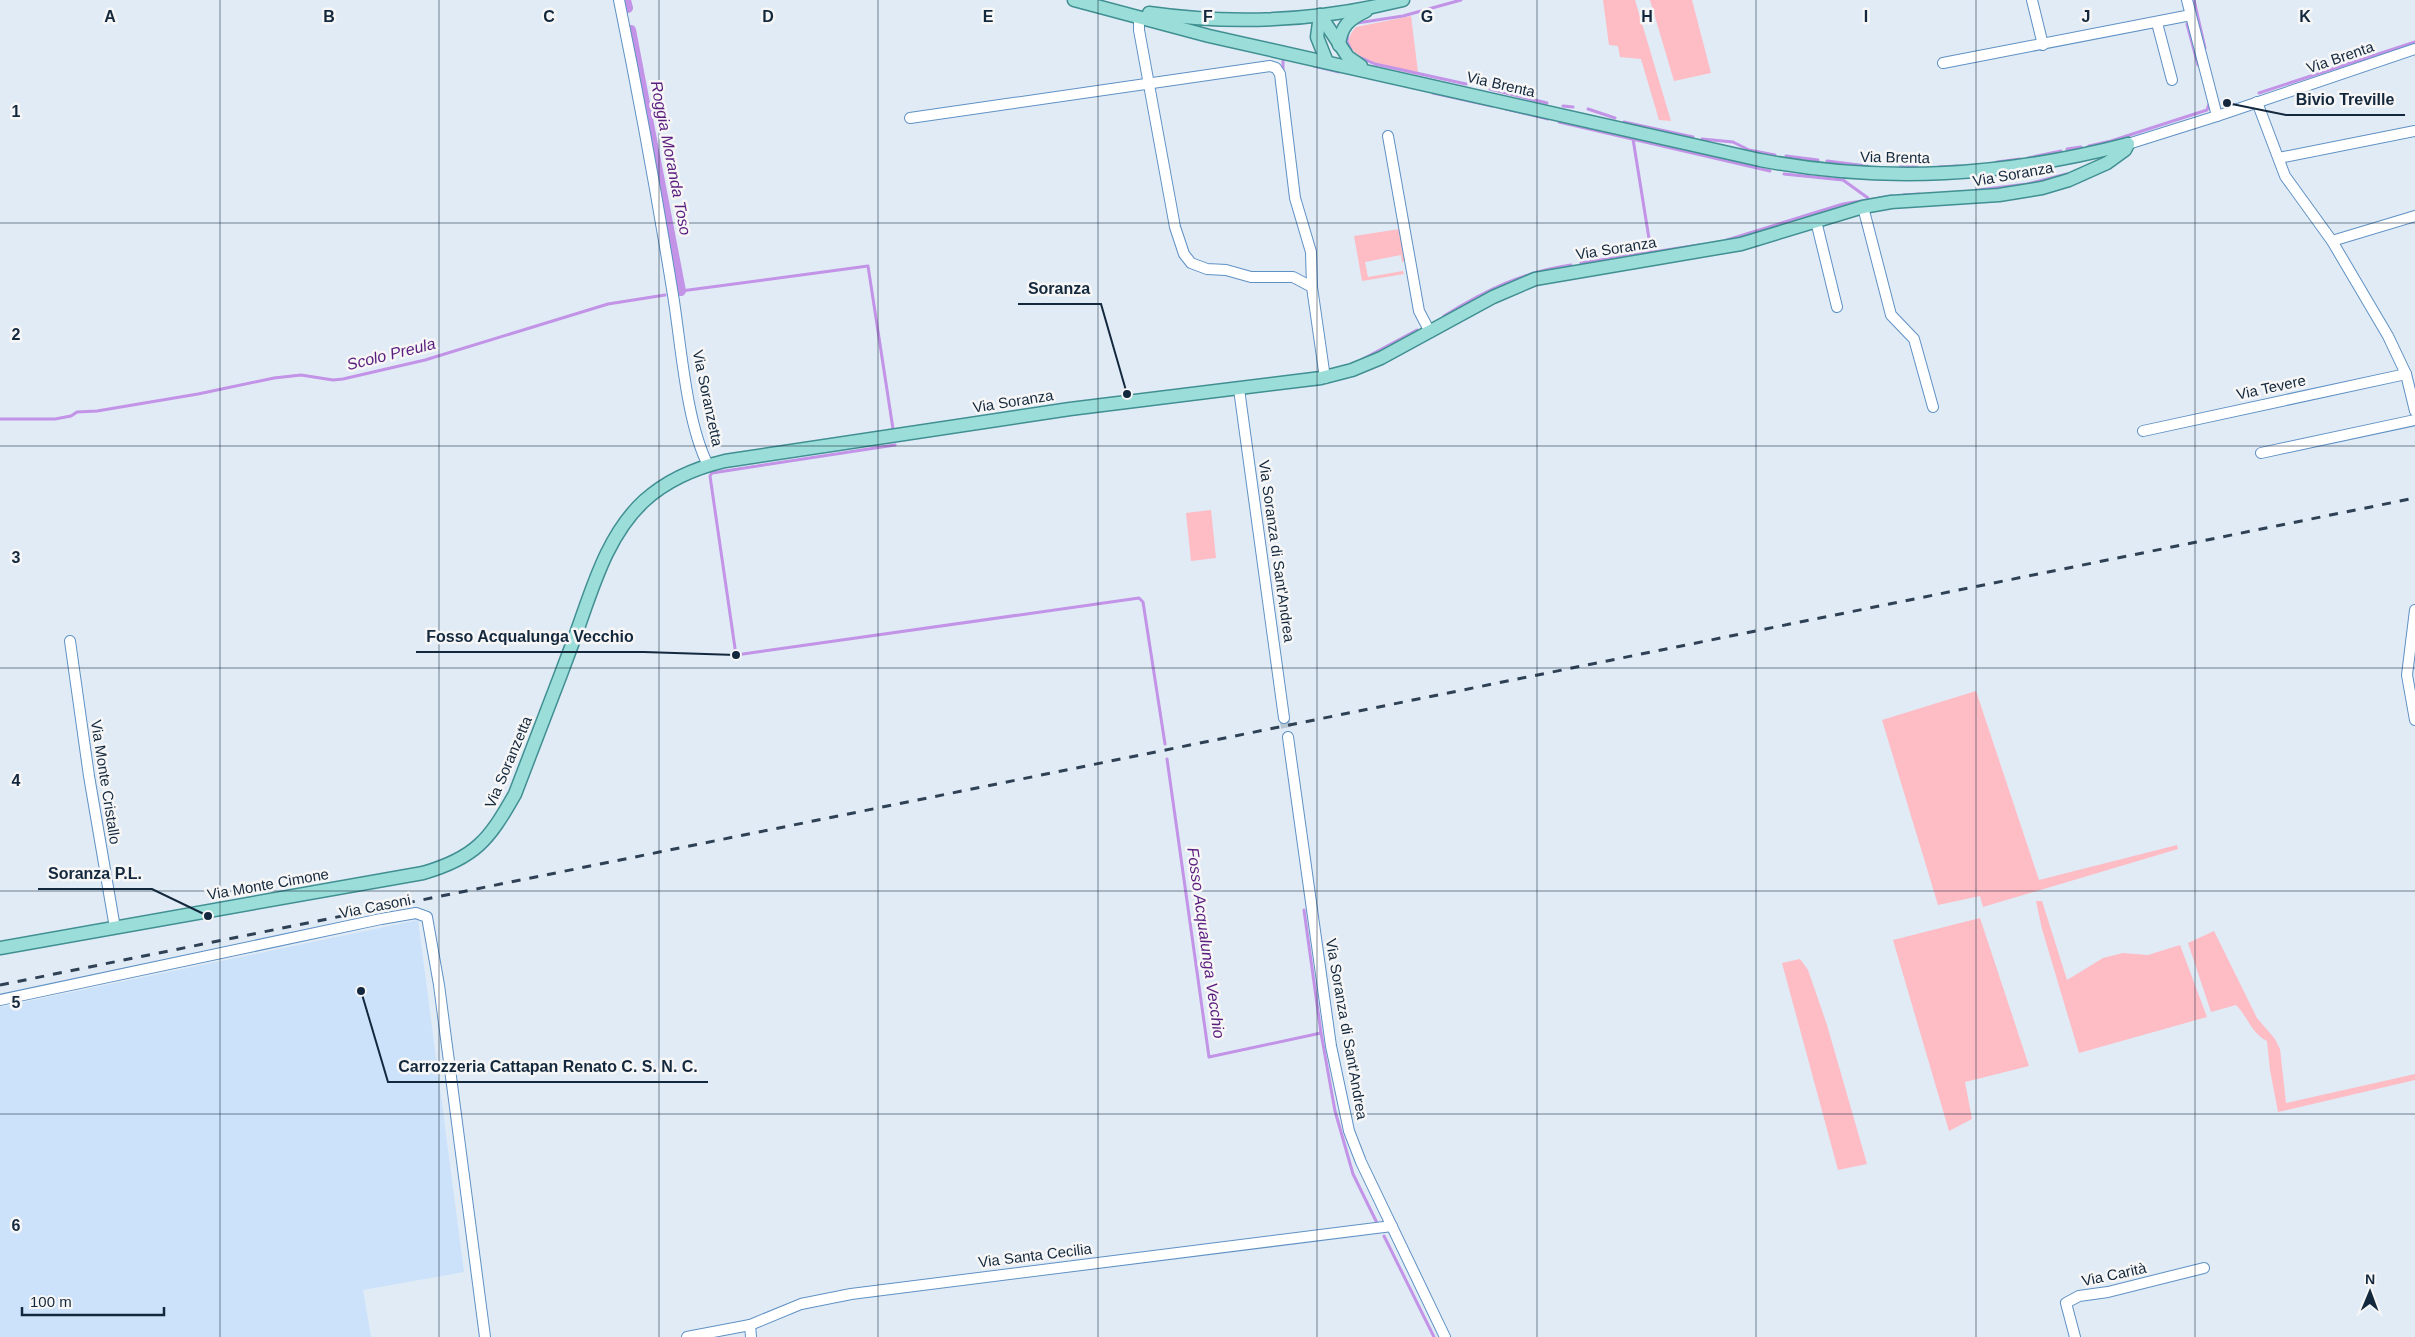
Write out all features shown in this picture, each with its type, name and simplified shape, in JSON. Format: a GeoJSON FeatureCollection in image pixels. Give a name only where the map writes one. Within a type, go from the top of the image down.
{"type":"FeatureCollection","features":[{"type":"Feature","properties":{"kind":"main road","name":"Via Brenta"},"geometry":{"type":"LineString","coordinates":[[1074,0],[1139,18],[1326,62],[1760,160],[1847,172],[1929,175],[1998,170],[2082,156],[2128,144]]}},
{"type":"Feature","properties":{"kind":"main road"},"geometry":{"type":"LineString","coordinates":[[1090,4],[1205,20],[1244,20],[1320,15],[1403,0]]}},
{"type":"Feature","properties":{"kind":"main road"},"geometry":{"type":"LineString","coordinates":[[1339,45],[1340,33],[1344,24],[1378,6]]}},
{"type":"Feature","properties":{"kind":"main road","name":"Via Brenta"},"geometry":{"type":"LineString","coordinates":[[1320,15],[1348,57],[1367,70]]}},
{"type":"Feature","properties":{"kind":"main road"},"geometry":{"type":"LineString","coordinates":[[1320,15],[1317,37],[1326,62]]}},
{"type":"Feature","properties":{"kind":"main road","name":"Via Soranza"},"geometry":{"type":"LineString","coordinates":[[708,465],[1070,409],[1325,378],[1367,365],[1493,297],[1535,279],[1741,244],[1863,207],[1891,202],[1999,195],[2042,188],[2069,180],[2106,163],[2125,150],[2128,144]]}},
{"type":"Feature","properties":{"kind":"main road","name":"Via Soranzetta"},"geometry":{"type":"LineString","coordinates":[[423,874],[464,858],[483,843],[497,826],[515,794],[598,575],[610,547],[628,519],[660,488],[677,478],[708,465]]}},
{"type":"Feature","properties":{"kind":"main road","name":"Via Monte Cimone"},"geometry":{"type":"LineString","coordinates":[[0,948],[423,874]]}},
{"type":"Feature","properties":{"kind":"street","name":"Via Soranzetta"},"geometry":{"type":"LineString","coordinates":[[619,0],[665,245],[691,410],[696,433],[708,465]]}},
{"type":"Feature","properties":{"kind":"street"},"geometry":{"type":"LineString","coordinates":[[2032,0],[2043,45]]}},
{"type":"Feature","properties":{"kind":"street"},"geometry":{"type":"LineString","coordinates":[[2187,0],[2217,116]]}},
{"type":"Feature","properties":{"kind":"street"},"geometry":{"type":"LineString","coordinates":[[1943,63],[2157,24],[2190,16]]}},
{"type":"Feature","properties":{"kind":"street"},"geometry":{"type":"LineString","coordinates":[[1139,18],[1139,30],[1175,227],[1184,254],[1191,263],[1207,269],[1226,270],[1251,277],[1293,276],[1312,287]]}},
{"type":"Feature","properties":{"kind":"street"},"geometry":{"type":"LineString","coordinates":[[2157,24],[2172,80]]}},
{"type":"Feature","properties":{"kind":"street","name":"Via Brenta"},"geometry":{"type":"LineString","coordinates":[[2128,144],[2415,49]]}},
{"type":"Feature","properties":{"kind":"street"},"geometry":{"type":"LineString","coordinates":[[910,118],[1270,66],[1276,68],[1280,74],[1295,198],[1311,252],[1312,287],[1325,378]]}},
{"type":"Feature","properties":{"kind":"street"},"geometry":{"type":"LineString","coordinates":[[2257,102],[2285,176],[2332,241],[2378,315],[2406,374],[2415,411]]}},
{"type":"Feature","properties":{"kind":"street"},"geometry":{"type":"LineString","coordinates":[[2279,158],[2415,131]]}},
{"type":"Feature","properties":{"kind":"street"},"geometry":{"type":"LineString","coordinates":[[1388,136],[1419,311],[1430,332]]}},
{"type":"Feature","properties":{"kind":"street"},"geometry":{"type":"LineString","coordinates":[[1863,207],[1891,315],[1914,339],[1934,407]]}},
{"type":"Feature","properties":{"kind":"street"},"geometry":{"type":"LineString","coordinates":[[2332,241],[2415,216]]}},
{"type":"Feature","properties":{"kind":"street"},"geometry":{"type":"LineString","coordinates":[[1816,221],[1837,307]]}},
{"type":"Feature","properties":{"kind":"street","name":"Via Tevere"},"geometry":{"type":"LineString","coordinates":[[2143,430],[2406,374]]}},
{"type":"Feature","properties":{"kind":"street","name":"Via Soranza di Sant'Andrea"},"geometry":{"type":"LineString","coordinates":[[1238,389],[1284,718]]}},
{"type":"Feature","properties":{"kind":"street"},"geometry":{"type":"LineString","coordinates":[[2261,453],[2415,420]]}},
{"type":"Feature","properties":{"kind":"street"},"geometry":{"type":"LineString","coordinates":[[2415,610],[2407,675],[2415,720]]}},
{"type":"Feature","properties":{"kind":"street","name":"Via Monte Cristallo"},"geometry":{"type":"LineString","coordinates":[[70,641],[115,928]]}},
{"type":"Feature","properties":{"kind":"street","name":"Via Soranza di Sant'Andrea"},"geometry":{"type":"LineString","coordinates":[[1288,737],[1331,1046],[1349,1130],[1358,1154],[1445,1337]]}},
{"type":"Feature","properties":{"kind":"street","name":"Via Casoni"},"geometry":{"type":"LineString","coordinates":[[0,1000],[381,919],[416,913],[427,917],[439,985],[486,1337]]}},
{"type":"Feature","properties":{"kind":"street","name":"Via Santa Cecilia"},"geometry":{"type":"LineString","coordinates":[[687,1337],[750,1325],[801,1304],[851,1294],[1392,1226]]}},
{"type":"Feature","properties":{"kind":"street","name":"Via Carità"},"geometry":{"type":"LineString","coordinates":[[2075,1337],[2066,1303],[2079,1296],[2108,1292],[2204,1268]]}},
{"type":"Feature","properties":{"kind":"street"},"geometry":{"type":"LineString","coordinates":[[750,1325],[752,1337]]}},
{"type":"Feature","properties":{"kind":"shaded area"},"geometry":{"type":"Polygon","coordinates":[[[1603,0],[1635,0],[1671,121],[1659,120],[1641,59],[1620,57],[1618,46],[1609,45],[1603,0]]]}},
{"type":"Feature","properties":{"kind":"shaded area"},"geometry":{"type":"Polygon","coordinates":[[[1650,0],[1692,0],[1711,73],[1674,81],[1650,0]]]}},
{"type":"Feature","properties":{"kind":"shaded area"},"geometry":{"type":"Polygon","coordinates":[[[1411,16],[1418,72],[1383,65],[1369,60],[1358,55],[1351,47],[1349,38],[1356,27],[1411,16]]]}},
{"type":"Feature","properties":{"kind":"shaded area"},"geometry":{"type":"Polygon","coordinates":[[[1400,229],[1405,261],[1402,262],[1401,255],[1365,262],[1368,277],[1403,271],[1404,274],[1362,281],[1354,236],[1400,229]]]}},
{"type":"Feature","properties":{"kind":"shaded area"},"geometry":{"type":"Polygon","coordinates":[[[1211,510],[1216,558],[1191,561],[1186,513],[1211,510]]]}},
{"type":"Feature","properties":{"kind":"shaded area"},"geometry":{"type":"Polygon","coordinates":[[[1976,691],[2039,880],[2177,845],[2178,849],[1983,907],[1980,896],[1938,905],[1882,720],[1976,691]]]}},
{"type":"Feature","properties":{"kind":"shaded area"},"geometry":{"type":"Polygon","coordinates":[[[2036,901],[2042,901],[2067,980],[2103,958],[2123,953],[2148,955],[2180,945],[2207,1017],[2079,1053],[2042,929],[2036,901]]]}},
{"type":"Feature","properties":{"kind":"shaded area"},"geometry":{"type":"Polygon","coordinates":[[[1980,918],[2029,1066],[1965,1082],[1972,1119],[1949,1131],[1893,940],[1980,918]]]}},
{"type":"Feature","properties":{"kind":"shaded area"},"geometry":{"type":"Polygon","coordinates":[[[418,920],[464,1272],[363,1290],[371,1337],[0,1337],[0,1007],[418,920]]]}},
{"type":"Feature","properties":{"kind":"shaded area"},"geometry":{"type":"Polygon","coordinates":[[[2214,931],[2257,1018],[2275,1039],[2280,1049],[2286,1103],[2415,1074],[2415,1080],[2278,1112],[2267,1041],[2257,1034],[2236,1005],[2211,1012],[2188,943],[2214,931]]]}},
{"type":"Feature","properties":{"kind":"shaded area"},"geometry":{"type":"Polygon","coordinates":[[[1800,959],[1808,970],[1827,1025],[1867,1164],[1838,1170],[1782,963],[1800,959]]]}},
{"type":"Feature","properties":{"kind":"waterway","name":"Roggia Moranda Toso"},"geometry":{"type":"LineString","coordinates":[[626,0],[628,8]]}},
{"type":"Feature","properties":{"kind":"waterway"},"geometry":{"type":"LineString","coordinates":[[1357,23],[1403,16],[1461,0]]}},
{"type":"Feature","properties":{"kind":"waterway"},"geometry":{"type":"LineString","coordinates":[[2194,0],[2205,48]]}},
{"type":"Feature","properties":{"kind":"waterway"},"geometry":{"type":"LineString","coordinates":[[2187,24],[2198,65]]}},
{"type":"Feature","properties":{"kind":"waterway","name":"Roggia Moranda Toso"},"geometry":{"type":"LineString","coordinates":[[631,30],[681,291]]}},
{"type":"Feature","properties":{"kind":"waterway"},"geometry":{"type":"LineString","coordinates":[[1348,32],[1347,42],[1351,50]]}},
{"type":"Feature","properties":{"kind":"waterway"},"geometry":{"type":"LineString","coordinates":[[2259,93],[2415,42]]}},
{"type":"Feature","properties":{"kind":"waterway"},"geometry":{"type":"LineString","coordinates":[[1359,57],[1375,64],[1466,84]]}},
{"type":"Feature","properties":{"kind":"waterway"},"geometry":{"type":"LineString","coordinates":[[1283,58],[1283,73]]}},
{"type":"Feature","properties":{"kind":"waterway"},"geometry":{"type":"LineString","coordinates":[[1314,66],[1339,72]]}},
{"type":"Feature","properties":{"kind":"waterway"},"geometry":{"type":"LineString","coordinates":[[1490,89],[1547,103]]}},
{"type":"Feature","properties":{"kind":"waterway"},"geometry":{"type":"LineString","coordinates":[[1433,93],[1492,106]]}},
{"type":"Feature","properties":{"kind":"waterway"},"geometry":{"type":"LineString","coordinates":[[2067,149],[2081,147],[2084,150],[2089,146],[2111,141],[2207,110],[2209,104]]}},
{"type":"Feature","properties":{"kind":"waterway"},"geometry":{"type":"LineString","coordinates":[[1563,106],[1573,107]]}},
{"type":"Feature","properties":{"kind":"waterway"},"geometry":{"type":"LineString","coordinates":[[1506,109],[1548,119]]}},
{"type":"Feature","properties":{"kind":"waterway"},"geometry":{"type":"LineString","coordinates":[[1588,109],[1615,118]]}},
{"type":"Feature","properties":{"kind":"waterway"},"geometry":{"type":"LineString","coordinates":[[1559,122],[1770,171]]}},
{"type":"Feature","properties":{"kind":"waterway"},"geometry":{"type":"LineString","coordinates":[[1624,122],[1693,137]]}},
{"type":"Feature","properties":{"kind":"waterway"},"geometry":{"type":"LineString","coordinates":[[1633,139],[1651,251]]}},
{"type":"Feature","properties":{"kind":"waterway"},"geometry":{"type":"LineString","coordinates":[[1702,139],[1733,142],[1749,150],[1775,155]]}},
{"type":"Feature","properties":{"kind":"waterway"},"geometry":{"type":"LineString","coordinates":[[2028,158],[2061,151]]}},
{"type":"Feature","properties":{"kind":"waterway"},"geometry":{"type":"LineString","coordinates":[[1786,156],[1818,160]]}},
{"type":"Feature","properties":{"kind":"waterway"},"geometry":{"type":"LineString","coordinates":[[1997,162],[2020,159]]}},
{"type":"Feature","properties":{"kind":"waterway"},"geometry":{"type":"LineString","coordinates":[[1827,161],[1867,166]]}},
{"type":"Feature","properties":{"kind":"waterway"},"geometry":{"type":"LineString","coordinates":[[1939,167],[1958,166]]}},
{"type":"Feature","properties":{"kind":"waterway"},"geometry":{"type":"LineString","coordinates":[[1900,167],[1917,167]]}},
{"type":"Feature","properties":{"kind":"waterway"},"geometry":{"type":"LineString","coordinates":[[1784,174],[1843,180],[1868,198]]}},
{"type":"Feature","properties":{"kind":"waterway"},"geometry":{"type":"LineString","coordinates":[[1978,190],[2027,184],[2067,174]]}},
{"type":"Feature","properties":{"kind":"waterway"},"geometry":{"type":"LineString","coordinates":[[1903,195],[1919,194]]}},
{"type":"Feature","properties":{"kind":"waterway"},"geometry":{"type":"LineString","coordinates":[[1727,240],[1843,204],[1892,196]]}},
{"type":"Feature","properties":{"kind":"waterway"},"geometry":{"type":"LineString","coordinates":[[1581,263],[1699,245]]}},
{"type":"Feature","properties":{"kind":"waterway"},"geometry":{"type":"LineString","coordinates":[[1444,316],[1474,298],[1504,284],[1536,272],[1571,265]]}},
{"type":"Feature","properties":{"kind":"waterway","name":"Fosso Acqualunga Vecchio"},"geometry":{"type":"LineString","coordinates":[[681,291],[868,266],[893,429]]}},
{"type":"Feature","properties":{"kind":"waterway","name":"Scolo Preula"},"geometry":{"type":"LineString","coordinates":[[0,419],[55,419],[71,416],[77,412],[97,411],[198,394],[274,378],[301,375],[333,380],[343,379],[425,360],[608,304],[665,295]]}},
{"type":"Feature","properties":{"kind":"waterway"},"geometry":{"type":"LineString","coordinates":[[1363,359],[1417,330]]}},
{"type":"Feature","properties":{"kind":"waterway","name":"Fosso Acqualunga Vecchio"},"geometry":{"type":"LineString","coordinates":[[895,445],[712,473],[710,476],[736,655],[1139,598],[1143,602],[1165,744]]}},
{"type":"Feature","properties":{"kind":"waterway","name":"Fosso Acqualunga Vecchio"},"geometry":{"type":"LineString","coordinates":[[1167,759],[1209,1057],[1321,1033]]}},
{"type":"Feature","properties":{"kind":"waterway","name":"Fosso Acqualunga Vecchio"},"geometry":{"type":"LineString","coordinates":[[1304,910],[1321,1033],[1335,1111],[1353,1174],[1377,1223]]}},
{"type":"Feature","properties":{"kind":"waterway","name":"Fosso Acqualunga Vecchio"},"geometry":{"type":"LineString","coordinates":[[1384,1236],[1434,1337]]}},
{"type":"Feature","properties":{"kind":"tunnel"},"geometry":{"type":"LineString","coordinates":[[1284,718],[1288,737]]}},
{"type":"Feature","properties":{"kind":"railway"},"geometry":{"type":"LineString","coordinates":[[0,985],[2415,498]]}},
{"type":"Feature","properties":{"kind":"place","name":"Bivio Treville"},"geometry":{"type":"Point","coordinates":[2227,103]}},
{"type":"Feature","properties":{"kind":"place","name":"Soranza"},"geometry":{"type":"Point","coordinates":[1127,394]}},
{"type":"Feature","properties":{"kind":"place","name":"Fosso Acqualunga Vecchio"},"geometry":{"type":"Point","coordinates":[736,655]}},
{"type":"Feature","properties":{"kind":"place","name":"Soranza P.L."},"geometry":{"type":"Point","coordinates":[208,916]}},
{"type":"Feature","properties":{"kind":"place","name":"Carrozzeria Cattapan Renato C. S. N. C."},"geometry":{"type":"Point","coordinates":[361,991]}}]}
